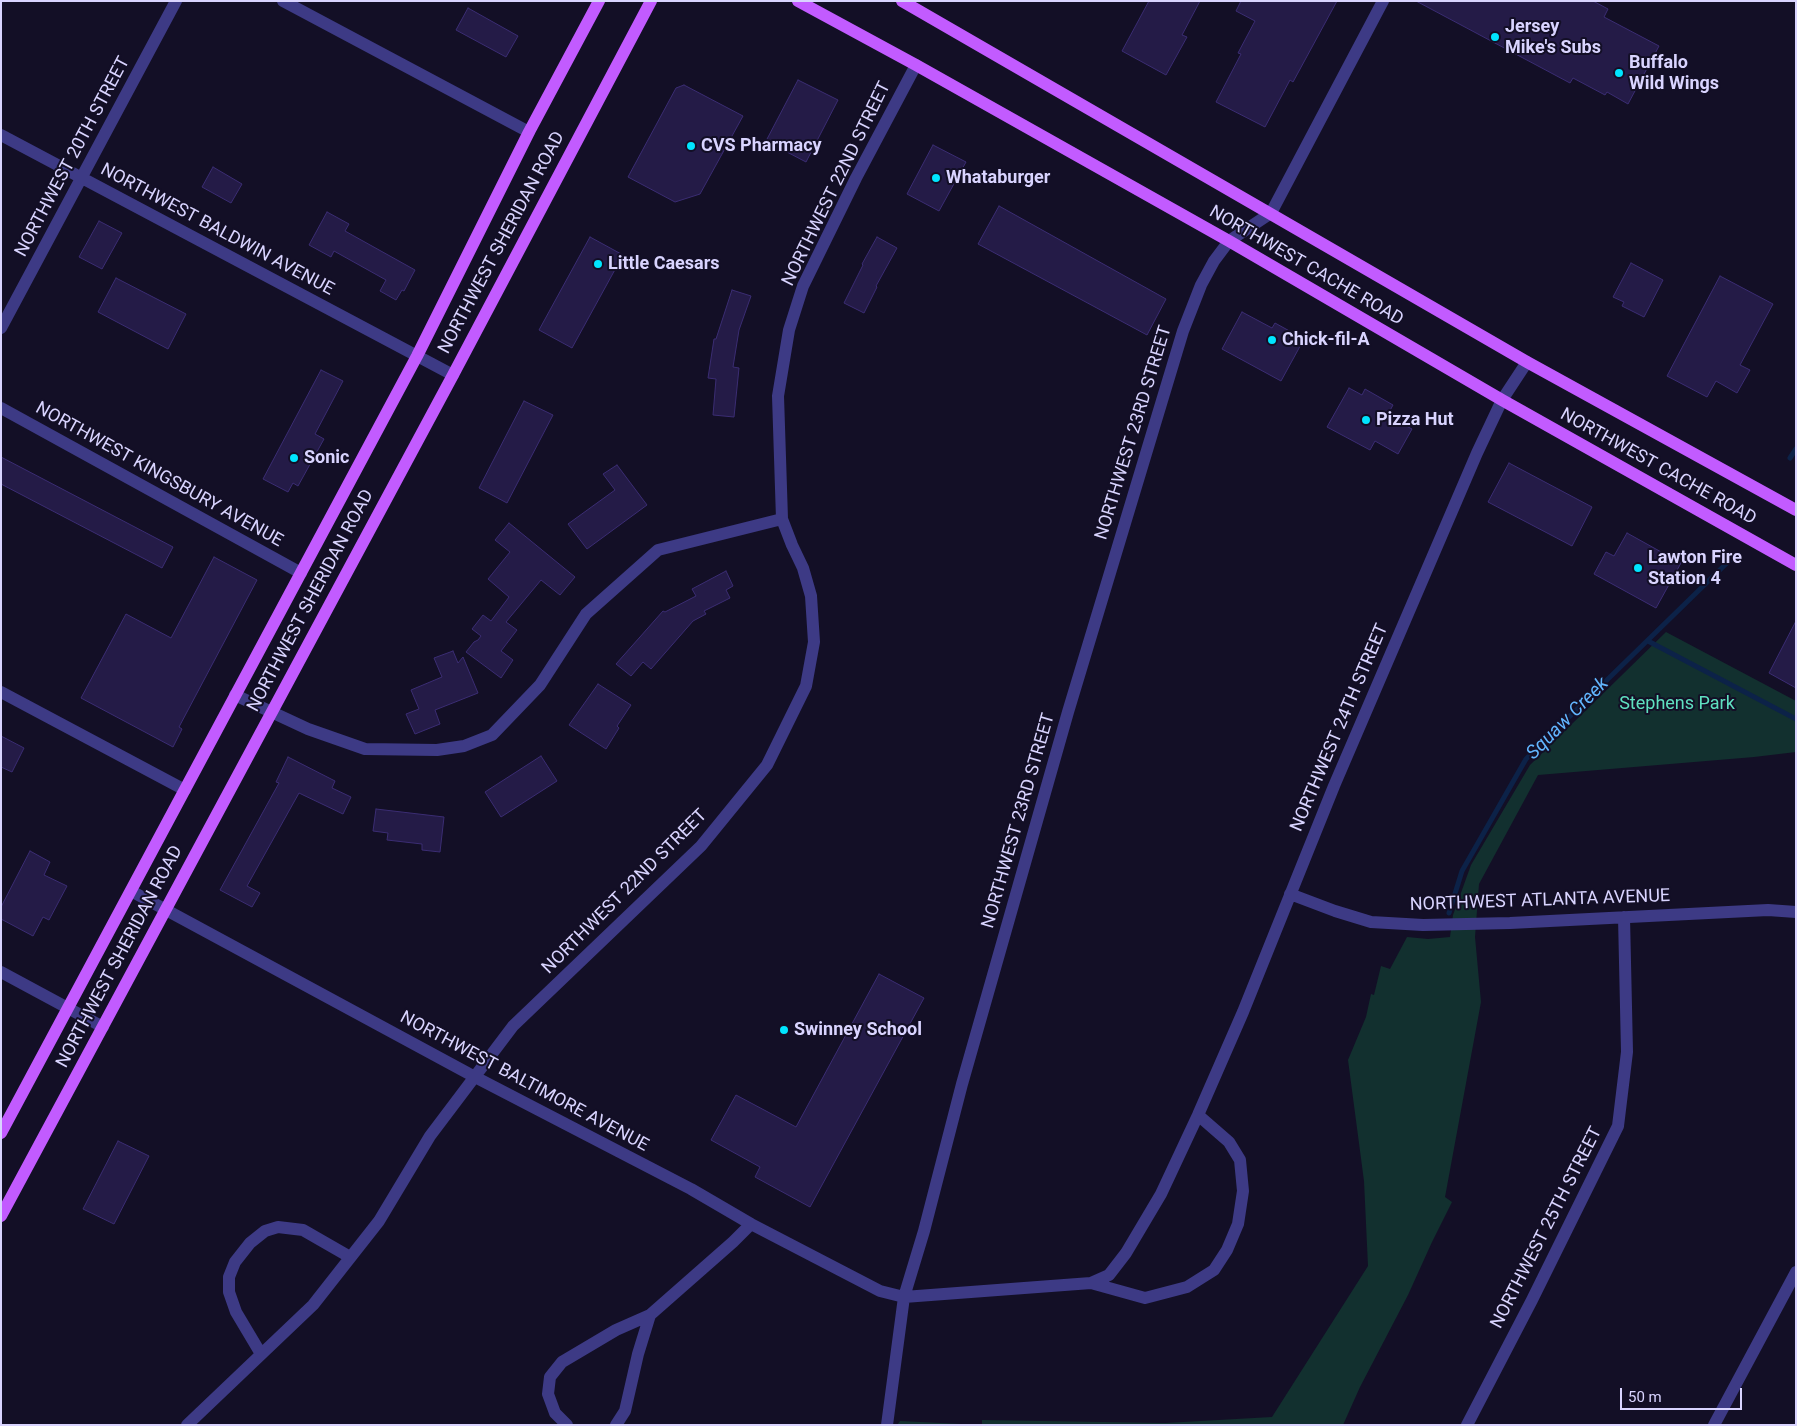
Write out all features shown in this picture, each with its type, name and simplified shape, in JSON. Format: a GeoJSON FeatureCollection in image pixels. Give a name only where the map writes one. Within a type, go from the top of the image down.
{"type":"FeatureCollection","features":[{"type":"Feature","properties":{"kind":"main road","name":"NORTHWEST SHERIDAN ROAD"},"geometry":{"type":"LineString","coordinates":[[1,1134],[416,356],[529,132],[599,1]]}},
{"type":"Feature","properties":{"kind":"main road","name":"NORTHWEST SHERIDAN ROAD"},"geometry":{"type":"LineString","coordinates":[[1,1216],[651,1]]}},
{"type":"Feature","properties":{"kind":"main road","name":"NORTHWEST CACHE ROAD"},"geometry":{"type":"LineString","coordinates":[[798,1],[1229,241],[1502,400],[1796,565]]}},
{"type":"Feature","properties":{"kind":"main road","name":"NORTHWEST CACHE ROAD"},"geometry":{"type":"LineString","coordinates":[[907,2],[1527,362],[1796,510]]}},
{"type":"Feature","properties":{"kind":"street","name":"NORTHWEST 20TH STREET"},"geometry":{"type":"LineString","coordinates":[[1,328],[176,1]]}},
{"type":"Feature","properties":{"kind":"street"},"geometry":{"type":"LineString","coordinates":[[283,1],[529,132]]}},
{"type":"Feature","properties":{"kind":"street"},"geometry":{"type":"LineString","coordinates":[[1271,212],[1383,1]]}},
{"type":"Feature","properties":{"kind":"street","name":"NORTHWEST 22ND STREET"},"geometry":{"type":"LineString","coordinates":[[187,1425],[313,1305],[378,1221],[430,1136],[513,1026],[701,846],[767,765],[806,686],[814,642],[811,596],[803,568],[782,519],[778,396],[789,330],[804,286],[856,178],[916,65]]}},
{"type":"Feature","properties":{"kind":"street","name":"NORTHWEST BALDWIN AVENUE"},"geometry":{"type":"LineString","coordinates":[[1,135],[452,375]]}},
{"type":"Feature","properties":{"kind":"street","name":"NORTHWEST 23RD STREET"},"geometry":{"type":"LineString","coordinates":[[887,1425],[904,1297],[924,1231],[962,1084],[1060,741],[1183,331],[1201,285],[1214,261],[1229,241],[1271,212]]}},
{"type":"Feature","properties":{"kind":"street","name":"NORTHWEST 24TH STREET"},"geometry":{"type":"LineString","coordinates":[[904,1297],[1091,1283],[1109,1275],[1126,1253],[1161,1194],[1198,1115],[1244,1012],[1334,786],[1477,453],[1502,400],[1527,362]]}},
{"type":"Feature","properties":{"kind":"street","name":"NORTHWEST KINGSBURY AVENUE"},"geometry":{"type":"LineString","coordinates":[[1,408],[300,573]]}},
{"type":"Feature","properties":{"kind":"street"},"geometry":{"type":"LineString","coordinates":[[235,695],[308,729],[365,749],[437,750],[464,746],[492,735],[540,685],[586,614],[658,550],[782,519]]}},
{"type":"Feature","properties":{"kind":"street"},"geometry":{"type":"LineString","coordinates":[[1,692],[184,790]]}},
{"type":"Feature","properties":{"kind":"street","name":"NORTHWEST BALTIMORE AVENUE"},"geometry":{"type":"LineString","coordinates":[[131,890],[475,1077],[691,1189],[751,1224],[880,1291],[904,1297]]}},
{"type":"Feature","properties":{"kind":"street","name":"NORTHWEST ATLANTA AVENUE"},"geometry":{"type":"LineString","coordinates":[[1290,894],[1371,922],[1423,925],[1510,923],[1768,910],[1796,912]]}},
{"type":"Feature","properties":{"kind":"street","name":"NORTHWEST 25TH STREET"},"geometry":{"type":"LineString","coordinates":[[1467,1425],[1532,1300],[1618,1126],[1627,1052],[1624,917]]}},
{"type":"Feature","properties":{"kind":"street"},"geometry":{"type":"LineString","coordinates":[[1,972],[103,1026]]}},
{"type":"Feature","properties":{"kind":"street","name":"NORTHWEST 24TH STREET"},"geometry":{"type":"LineString","coordinates":[[1091,1283],[1145,1298],[1187,1287],[1214,1270],[1227,1250],[1238,1224],[1243,1192],[1240,1160],[1229,1142],[1198,1115]]}},
{"type":"Feature","properties":{"kind":"street"},"geometry":{"type":"LineString","coordinates":[[567,1425],[555,1413],[548,1394],[550,1377],[562,1362],[616,1330],[650,1315],[751,1224]]}},
{"type":"Feature","properties":{"kind":"street"},"geometry":{"type":"LineString","coordinates":[[261,1354],[236,1312],[229,1292],[229,1277],[236,1262],[250,1242],[265,1231],[278,1227],[304,1230],[350,1257]]}},
{"type":"Feature","properties":{"kind":"street"},"geometry":{"type":"LineString","coordinates":[[1714,1425],[1796,1272]]}},
{"type":"Feature","properties":{"kind":"street"},"geometry":{"type":"LineString","coordinates":[[616,1425],[625,1411],[638,1354],[650,1315]]}},
{"type":"Feature","properties":{"kind":"green space","name":"Stephens Park"},"geometry":{"type":"Polygon","coordinates":[[[1666,632],[1796,701],[1796,752],[1538,775],[1479,884],[1475,937],[1481,1002],[1445,1197],[1452,1202],[1343,1425],[982,1425],[982,1420],[1165,1423],[1272,1417],[1368,1266],[1364,1181],[1348,1060],[1366,1017],[1371,994],[1374,995],[1381,966],[1390,969],[1407,937],[1428,939],[1450,937],[1453,915],[1471,865],[1530,765],[1666,632]]]}},
{"type":"Feature","properties":{"kind":"green space"},"geometry":{"type":"Polygon","coordinates":[[[900,1421],[982,1425],[897,1425],[900,1421]]]}},
{"type":"Feature","properties":{"kind":"building"},"geometry":{"type":"Polygon","coordinates":[[[1149,1],[1200,1],[1182,35],[1187,37],[1166,75],[1122,51],[1149,1]]]}},
{"type":"Feature","properties":{"kind":"building"},"geometry":{"type":"Polygon","coordinates":[[[1241,1],[1337,1],[1293,82],[1290,80],[1265,127],[1216,102],[1241,54],[1238,53],[1255,21],[1236,11],[1241,1]]]}},
{"type":"Feature","properties":{"kind":"building"},"geometry":{"type":"Polygon","coordinates":[[[1416,1],[1593,1],[1608,9],[1604,17],[1659,46],[1628,104],[1607,92],[1605,95],[1573,78],[1570,83],[1416,1]]]}},
{"type":"Feature","properties":{"kind":"building"},"geometry":{"type":"Polygon","coordinates":[[[468,8],[518,36],[506,57],[456,30],[468,8]]]}},
{"type":"Feature","properties":{"kind":"building"},"geometry":{"type":"Polygon","coordinates":[[[798,80],[838,100],[806,162],[766,141],[798,80]]]}},
{"type":"Feature","properties":{"kind":"building"},"geometry":{"type":"Polygon","coordinates":[[[684,85],[743,116],[700,194],[675,202],[628,177],[676,88],[684,85]]]}},
{"type":"Feature","properties":{"kind":"building","name":"Whataburger"},"geometry":{"type":"Polygon","coordinates":[[[933,145],[966,162],[939,211],[907,194],[933,145]]]}},
{"type":"Feature","properties":{"kind":"building"},"geometry":{"type":"Polygon","coordinates":[[[213,167],[242,184],[231,203],[202,187],[213,167]]]}},
{"type":"Feature","properties":{"kind":"building"},"geometry":{"type":"Polygon","coordinates":[[[999,206],[1166,299],[1147,335],[978,244],[999,206]]]}},
{"type":"Feature","properties":{"kind":"building"},"geometry":{"type":"Polygon","coordinates":[[[327,212],[349,224],[345,231],[415,270],[404,291],[402,290],[396,300],[380,291],[386,280],[334,251],[331,257],[309,245],[327,212]]]}},
{"type":"Feature","properties":{"kind":"building"},"geometry":{"type":"Polygon","coordinates":[[[99,221],[122,233],[102,269],[79,257],[99,221]]]}},
{"type":"Feature","properties":{"kind":"building"},"geometry":{"type":"Polygon","coordinates":[[[590,237],[623,255],[572,348],[539,330],[590,237]]]}},
{"type":"Feature","properties":{"kind":"building"},"geometry":{"type":"Polygon","coordinates":[[[877,237],[897,248],[876,286],[864,313],[844,303],[877,237]]]}},
{"type":"Feature","properties":{"kind":"building"},"geometry":{"type":"Polygon","coordinates":[[[1631,263],[1663,280],[1644,317],[1622,306],[1624,302],[1613,297],[1631,263]]]}},
{"type":"Feature","properties":{"kind":"building"},"geometry":{"type":"Polygon","coordinates":[[[1720,276],[1773,304],[1740,365],[1750,370],[1737,393],[1716,381],[1707,397],[1667,376],[1720,276]]]}},
{"type":"Feature","properties":{"kind":"building"},"geometry":{"type":"Polygon","coordinates":[[[116,278],[186,314],[168,349],[98,312],[116,278]]]}},
{"type":"Feature","properties":{"kind":"building"},"geometry":{"type":"Polygon","coordinates":[[[732,290],[751,296],[739,330],[733,367],[739,368],[734,417],[713,415],[716,379],[708,378],[714,339],[716,339],[732,290]]]}},
{"type":"Feature","properties":{"kind":"building"},"geometry":{"type":"Polygon","coordinates":[[[1242,312],[1272,328],[1275,323],[1304,339],[1281,381],[1222,349],[1242,312]]]}},
{"type":"Feature","properties":{"kind":"building"},"geometry":{"type":"Polygon","coordinates":[[[321,370],[343,381],[315,434],[324,439],[298,486],[293,483],[288,492],[263,479],[321,370]]]}},
{"type":"Feature","properties":{"kind":"building"},"geometry":{"type":"Polygon","coordinates":[[[1349,388],[1362,395],[1365,389],[1393,405],[1387,416],[1412,429],[1398,454],[1375,441],[1370,450],[1327,427],[1349,388]]]}},
{"type":"Feature","properties":{"kind":"building"},"geometry":{"type":"Polygon","coordinates":[[[524,401],[553,415],[507,503],[479,488],[524,401]]]}},
{"type":"Feature","properties":{"kind":"building"},"geometry":{"type":"Polygon","coordinates":[[[1,457],[173,547],[162,568],[1,484],[1,457]]]}},
{"type":"Feature","properties":{"kind":"building"},"geometry":{"type":"Polygon","coordinates":[[[1509,463],[1592,507],[1572,546],[1488,502],[1509,463]]]}},
{"type":"Feature","properties":{"kind":"building"},"geometry":{"type":"Polygon","coordinates":[[[617,465],[647,505],[587,549],[568,524],[615,490],[603,474],[617,465]]]}},
{"type":"Feature","properties":{"kind":"building"},"geometry":{"type":"Polygon","coordinates":[[[509,523],[575,577],[560,595],[541,580],[506,622],[517,630],[501,651],[513,660],[501,678],[466,652],[481,636],[472,629],[483,615],[491,621],[509,597],[488,579],[510,552],[495,540],[509,523]]]}},
{"type":"Feature","properties":{"kind":"building","name":"Lawton Fire Station 4"},"geometry":{"type":"Polygon","coordinates":[[[1627,533],[1681,563],[1656,608],[1594,574],[1606,552],[1614,556],[1627,533]]]}},
{"type":"Feature","properties":{"kind":"building"},"geometry":{"type":"Polygon","coordinates":[[[214,557],[257,580],[179,727],[182,729],[173,747],[81,698],[126,614],[171,638],[214,557]]]}},
{"type":"Feature","properties":{"kind":"building"},"geometry":{"type":"Polygon","coordinates":[[[726,571],[733,586],[726,590],[730,598],[704,611],[706,614],[693,621],[651,669],[643,662],[631,676],[616,664],[663,611],[665,612],[696,596],[692,589],[726,571]]]}},
{"type":"Feature","properties":{"kind":"building"},"geometry":{"type":"Polygon","coordinates":[[[1796,621],[1796,688],[1769,673],[1796,621]]]}},
{"type":"Feature","properties":{"kind":"building"},"geometry":{"type":"Polygon","coordinates":[[[453,651],[458,663],[463,657],[478,693],[435,710],[440,724],[415,734],[406,714],[419,709],[411,690],[442,677],[434,658],[453,651]]]}},
{"type":"Feature","properties":{"kind":"building"},"geometry":{"type":"Polygon","coordinates":[[[598,684],[631,705],[617,726],[619,728],[606,749],[569,725],[598,684]]]}},
{"type":"Feature","properties":{"kind":"building"},"geometry":{"type":"Polygon","coordinates":[[[1,736],[24,748],[12,772],[1,767],[1,736]]]}},
{"type":"Feature","properties":{"kind":"building"},"geometry":{"type":"Polygon","coordinates":[[[541,756],[557,781],[501,817],[485,792],[541,756]]]}},
{"type":"Feature","properties":{"kind":"building"},"geometry":{"type":"Polygon","coordinates":[[[288,757],[335,781],[332,788],[351,797],[343,814],[299,793],[247,886],[260,893],[252,907],[220,890],[279,783],[276,782],[288,757]]]}},
{"type":"Feature","properties":{"kind":"building"},"geometry":{"type":"Polygon","coordinates":[[[376,809],[444,817],[440,852],[422,850],[422,844],[387,840],[388,833],[373,831],[376,809]]]}},
{"type":"Feature","properties":{"kind":"building"},"geometry":{"type":"Polygon","coordinates":[[[30,851],[50,862],[44,875],[67,886],[49,920],[43,917],[33,936],[1,919],[1,907],[30,851]]]}},
{"type":"Feature","properties":{"kind":"building"},"geometry":{"type":"Polygon","coordinates":[[[879,974],[924,998],[810,1207],[755,1177],[760,1167],[711,1140],[736,1095],[796,1127],[879,974]]]}},
{"type":"Feature","properties":{"kind":"building"},"geometry":{"type":"Polygon","coordinates":[[[118,1141],[149,1156],[114,1224],[83,1209],[118,1141]]]}},
{"type":"Feature","properties":{"kind":"waterway","name":"Squaw Creek"},"geometry":{"type":"LineString","coordinates":[[1790,458],[1796,449]]}},
{"type":"Feature","properties":{"kind":"waterway","name":"Squaw Creek"},"geometry":{"type":"LineString","coordinates":[[1449,913],[1462,871],[1526,759],[1733,557]]}},
{"type":"Feature","properties":{"kind":"waterway"},"geometry":{"type":"LineString","coordinates":[[1648,641],[1796,719]]}},
{"type":"Feature","properties":{"kind":"place","name":"Jersey Mike's Subs"},"geometry":{"type":"Point","coordinates":[1495,37]}},
{"type":"Feature","properties":{"kind":"place","name":"Buffalo Wild Wings"},"geometry":{"type":"Point","coordinates":[1619,73]}},
{"type":"Feature","properties":{"kind":"place","name":"CVS Pharmacy"},"geometry":{"type":"Point","coordinates":[691,146]}},
{"type":"Feature","properties":{"kind":"place","name":"Whataburger"},"geometry":{"type":"Point","coordinates":[936,178]}},
{"type":"Feature","properties":{"kind":"place","name":"Little Caesars"},"geometry":{"type":"Point","coordinates":[598,264]}},
{"type":"Feature","properties":{"kind":"place","name":"Chick-fil-A"},"geometry":{"type":"Point","coordinates":[1272,340]}},
{"type":"Feature","properties":{"kind":"place","name":"Pizza Hut"},"geometry":{"type":"Point","coordinates":[1366,420]}},
{"type":"Feature","properties":{"kind":"place","name":"Sonic"},"geometry":{"type":"Point","coordinates":[294,458]}},
{"type":"Feature","properties":{"kind":"place","name":"Lawton Fire Station 4"},"geometry":{"type":"Point","coordinates":[1638,568]}},
{"type":"Feature","properties":{"kind":"place","name":"Swinney School"},"geometry":{"type":"Point","coordinates":[784,1030]}}]}
